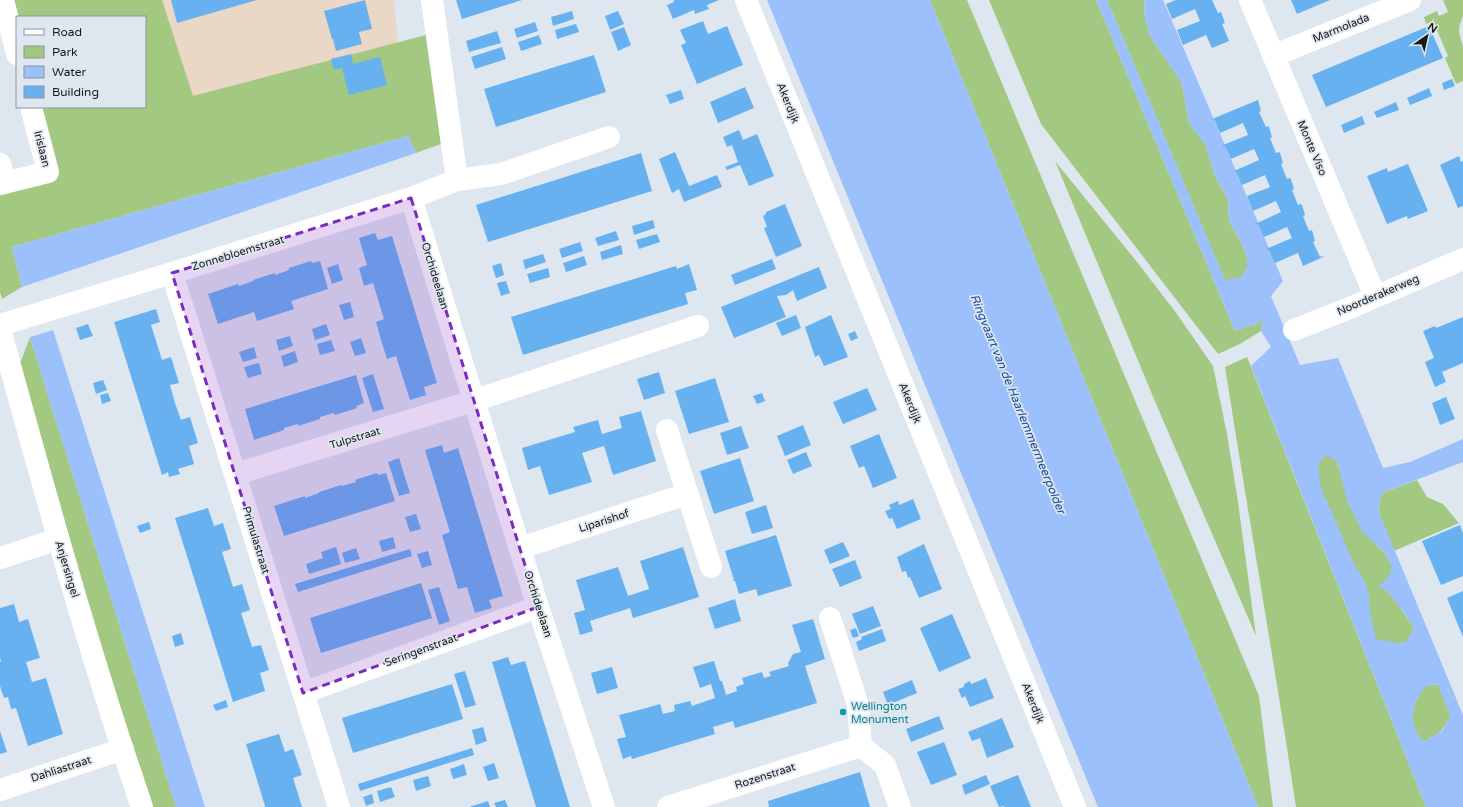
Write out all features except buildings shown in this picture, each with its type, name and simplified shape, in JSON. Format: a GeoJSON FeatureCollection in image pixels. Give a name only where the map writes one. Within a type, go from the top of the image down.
{"type":"FeatureCollection","features":[{"type":"Feature","properties":{"kind":"street"},"geometry":{"type":"LineString","coordinates":[[3,0],[16,50]]}},
{"type":"Feature","properties":{"kind":"street"},"geometry":{"type":"LineString","coordinates":[[432,0],[457,180]]}},
{"type":"Feature","properties":{"kind":"street","name":"Akerdijk"},"geometry":{"type":"LineString","coordinates":[[746,0],[1075,807]]}},
{"type":"Feature","properties":{"kind":"street","name":"Monte Viso"},"geometry":{"type":"LineString","coordinates":[[1250,0],[1375,296]]}},
{"type":"Feature","properties":{"kind":"street","name":"Marmolada"},"geometry":{"type":"LineString","coordinates":[[1273,56],[1410,0]]}},
{"type":"Feature","properties":{"kind":"street","name":"Irislaan"},"geometry":{"type":"LineString","coordinates":[[2,177],[48,172],[31,108]]}},
{"type":"Feature","properties":{"kind":"street"},"geometry":{"type":"LineString","coordinates":[[411,198],[457,180],[501,174],[609,137]]}},
{"type":"Feature","properties":{"kind":"street","name":"Zonnebloemstraat"},"geometry":{"type":"LineString","coordinates":[[0,325],[411,198]]}},
{"type":"Feature","properties":{"kind":"street","name":"Orchideelaan"},"geometry":{"type":"LineString","coordinates":[[411,198],[538,607],[604,807]]}},
{"type":"Feature","properties":{"kind":"street","name":"Noorderakerweg"},"geometry":{"type":"LineString","coordinates":[[1294,330],[1352,307],[1463,259]]}},
{"type":"Feature","properties":{"kind":"street","name":"Primulastraat"},"geometry":{"type":"LineString","coordinates":[[172,273],[339,807]]}},
{"type":"Feature","properties":{"kind":"street"},"geometry":{"type":"LineString","coordinates":[[473,401],[698,326]]}},
{"type":"Feature","properties":{"kind":"street","name":"Anjersingel"},"geometry":{"type":"LineString","coordinates":[[0,329],[58,538],[142,807]]}},
{"type":"Feature","properties":{"kind":"street","name":"Tulpstraat"},"geometry":{"type":"LineString","coordinates":[[236,474],[473,401]]}},
{"type":"Feature","properties":{"kind":"street"},"geometry":{"type":"LineString","coordinates":[[667,430],[711,567]]}},
{"type":"Feature","properties":{"kind":"street","name":"Liparishof"},"geometry":{"type":"LineString","coordinates":[[520,548],[687,494]]}},
{"type":"Feature","properties":{"kind":"street"},"geometry":{"type":"LineString","coordinates":[[0,558],[58,538]]}},
{"type":"Feature","properties":{"kind":"street","name":"Seringenstraat"},"geometry":{"type":"LineString","coordinates":[[303,693],[538,607]]}},
{"type":"Feature","properties":{"kind":"street"},"geometry":{"type":"LineString","coordinates":[[830,618],[858,704],[861,746],[885,765],[900,807]]}},
{"type":"Feature","properties":{"kind":"street","name":"Rozenstraat"},"geometry":{"type":"LineString","coordinates":[[668,807],[861,746]]}},
{"type":"Feature","properties":{"kind":"street","name":"Dahliastraat"},"geometry":{"type":"LineString","coordinates":[[0,790],[123,749]]}},
{"type":"Feature","properties":{"kind":"highlighted area"},"geometry":{"type":"Polygon","coordinates":[[[411,198],[538,607],[303,693],[172,273],[411,198]]]}},
{"type":"Feature","properties":{"kind":"shaded area"},"geometry":{"type":"Polygon","coordinates":[[[102,0],[394,0],[401,77],[146,107],[146,16],[142,16],[102,0]]]}},
{"type":"Feature","properties":{"kind":"green space"},"geometry":{"type":"Polygon","coordinates":[[[14,0],[162,0],[193,96],[426,35],[441,144],[416,153],[408,136],[12,247],[22,287],[2,299],[0,292],[0,195],[56,179],[39,108],[146,108],[146,16],[18,16],[14,0]]]}},
{"type":"Feature","properties":{"kind":"green space"},"geometry":{"type":"Polygon","coordinates":[[[930,0],[967,0],[1259,696],[1273,807],[1258,807],[930,0]]]}},
{"type":"Feature","properties":{"kind":"green space"},"geometry":{"type":"Polygon","coordinates":[[[989,0],[1096,0],[1235,331],[1263,321],[1261,331],[1240,344],[1218,354],[1041,124],[989,0]]]}},
{"type":"Feature","properties":{"kind":"green space"},"geometry":{"type":"Polygon","coordinates":[[[1107,0],[1144,0],[1145,18],[1150,36],[1182,83],[1189,123],[1205,144],[1215,176],[1228,199],[1229,221],[1241,242],[1247,257],[1247,268],[1242,277],[1225,281],[1107,0]]]}},
{"type":"Feature","properties":{"kind":"green space"},"geometry":{"type":"Polygon","coordinates":[[[1443,0],[1463,0],[1463,16],[1459,32],[1463,47],[1463,81],[1456,84],[1445,58],[1448,56],[1433,21],[1426,24],[1424,17],[1437,11],[1439,16],[1448,12],[1443,0]]]}},
{"type":"Feature","properties":{"kind":"green space"},"geometry":{"type":"Polygon","coordinates":[[[1055,161],[1137,262],[1177,314],[1213,366],[1227,434],[1238,502],[1256,636],[1154,399],[1055,161]]]}},
{"type":"Feature","properties":{"kind":"green space"},"geometry":{"type":"Polygon","coordinates":[[[30,337],[176,807],[153,807],[142,772],[94,639],[15,363],[21,361],[30,337]]]}},
{"type":"Feature","properties":{"kind":"green space"},"geometry":{"type":"Polygon","coordinates":[[[1247,357],[1426,807],[1296,807],[1225,367],[1247,357]]]}},
{"type":"Feature","properties":{"kind":"green space"},"geometry":{"type":"Polygon","coordinates":[[[1326,440],[1378,547],[1384,552],[1392,566],[1398,604],[1414,628],[1426,686],[1436,684],[1442,685],[1447,689],[1451,698],[1453,707],[1452,715],[1442,730],[1415,747],[1300,450],[1326,440]]]}},
{"type":"Feature","properties":{"kind":"green space"},"geometry":{"type":"Polygon","coordinates":[[[1417,480],[1427,497],[1443,504],[1459,523],[1394,551],[1378,510],[1382,493],[1417,480]]]}},
{"type":"Feature","properties":{"kind":"water","name":"Ringvaart van de Haarlemmermeerpolder"},"geometry":{"type":"Polygon","coordinates":[[[767,0],[930,0],[1258,807],[1098,807],[767,0]]]}},
{"type":"Feature","properties":{"kind":"water"},"geometry":{"type":"Polygon","coordinates":[[[1096,0],[1107,0],[1225,280],[1242,277],[1247,268],[1247,257],[1241,242],[1229,221],[1228,199],[1215,176],[1205,144],[1189,123],[1182,83],[1150,36],[1145,18],[1144,0],[1163,0],[1283,281],[1271,296],[1300,365],[1338,358],[1383,468],[1410,462],[1463,439],[1463,462],[1382,493],[1378,510],[1463,715],[1463,807],[1426,807],[1251,366],[1271,347],[1261,331],[1263,321],[1235,331],[1096,0]],[[1328,456],[1323,457],[1318,467],[1321,488],[1355,566],[1365,581],[1369,595],[1370,613],[1376,639],[1397,643],[1406,642],[1414,628],[1387,591],[1378,587],[1388,578],[1392,566],[1384,552],[1363,533],[1347,501],[1337,461],[1328,456]],[[1435,684],[1424,688],[1413,710],[1414,727],[1424,742],[1442,731],[1452,714],[1452,701],[1449,691],[1442,685],[1435,684]]]}},
{"type":"Feature","properties":{"kind":"water"},"geometry":{"type":"Polygon","coordinates":[[[408,136],[416,153],[22,287],[12,247],[408,136]]]}},
{"type":"Feature","properties":{"kind":"water"},"geometry":{"type":"Polygon","coordinates":[[[53,330],[205,807],[176,807],[30,337],[53,330]]]}},
{"type":"Feature","properties":{"kind":"waterway"},"geometry":{"type":"LineString","coordinates":[[1438,676],[1456,720]]}},
{"type":"Feature","properties":{"kind":"place","name":"Wellington Monument"},"geometry":{"type":"Point","coordinates":[843,712]}}]}
